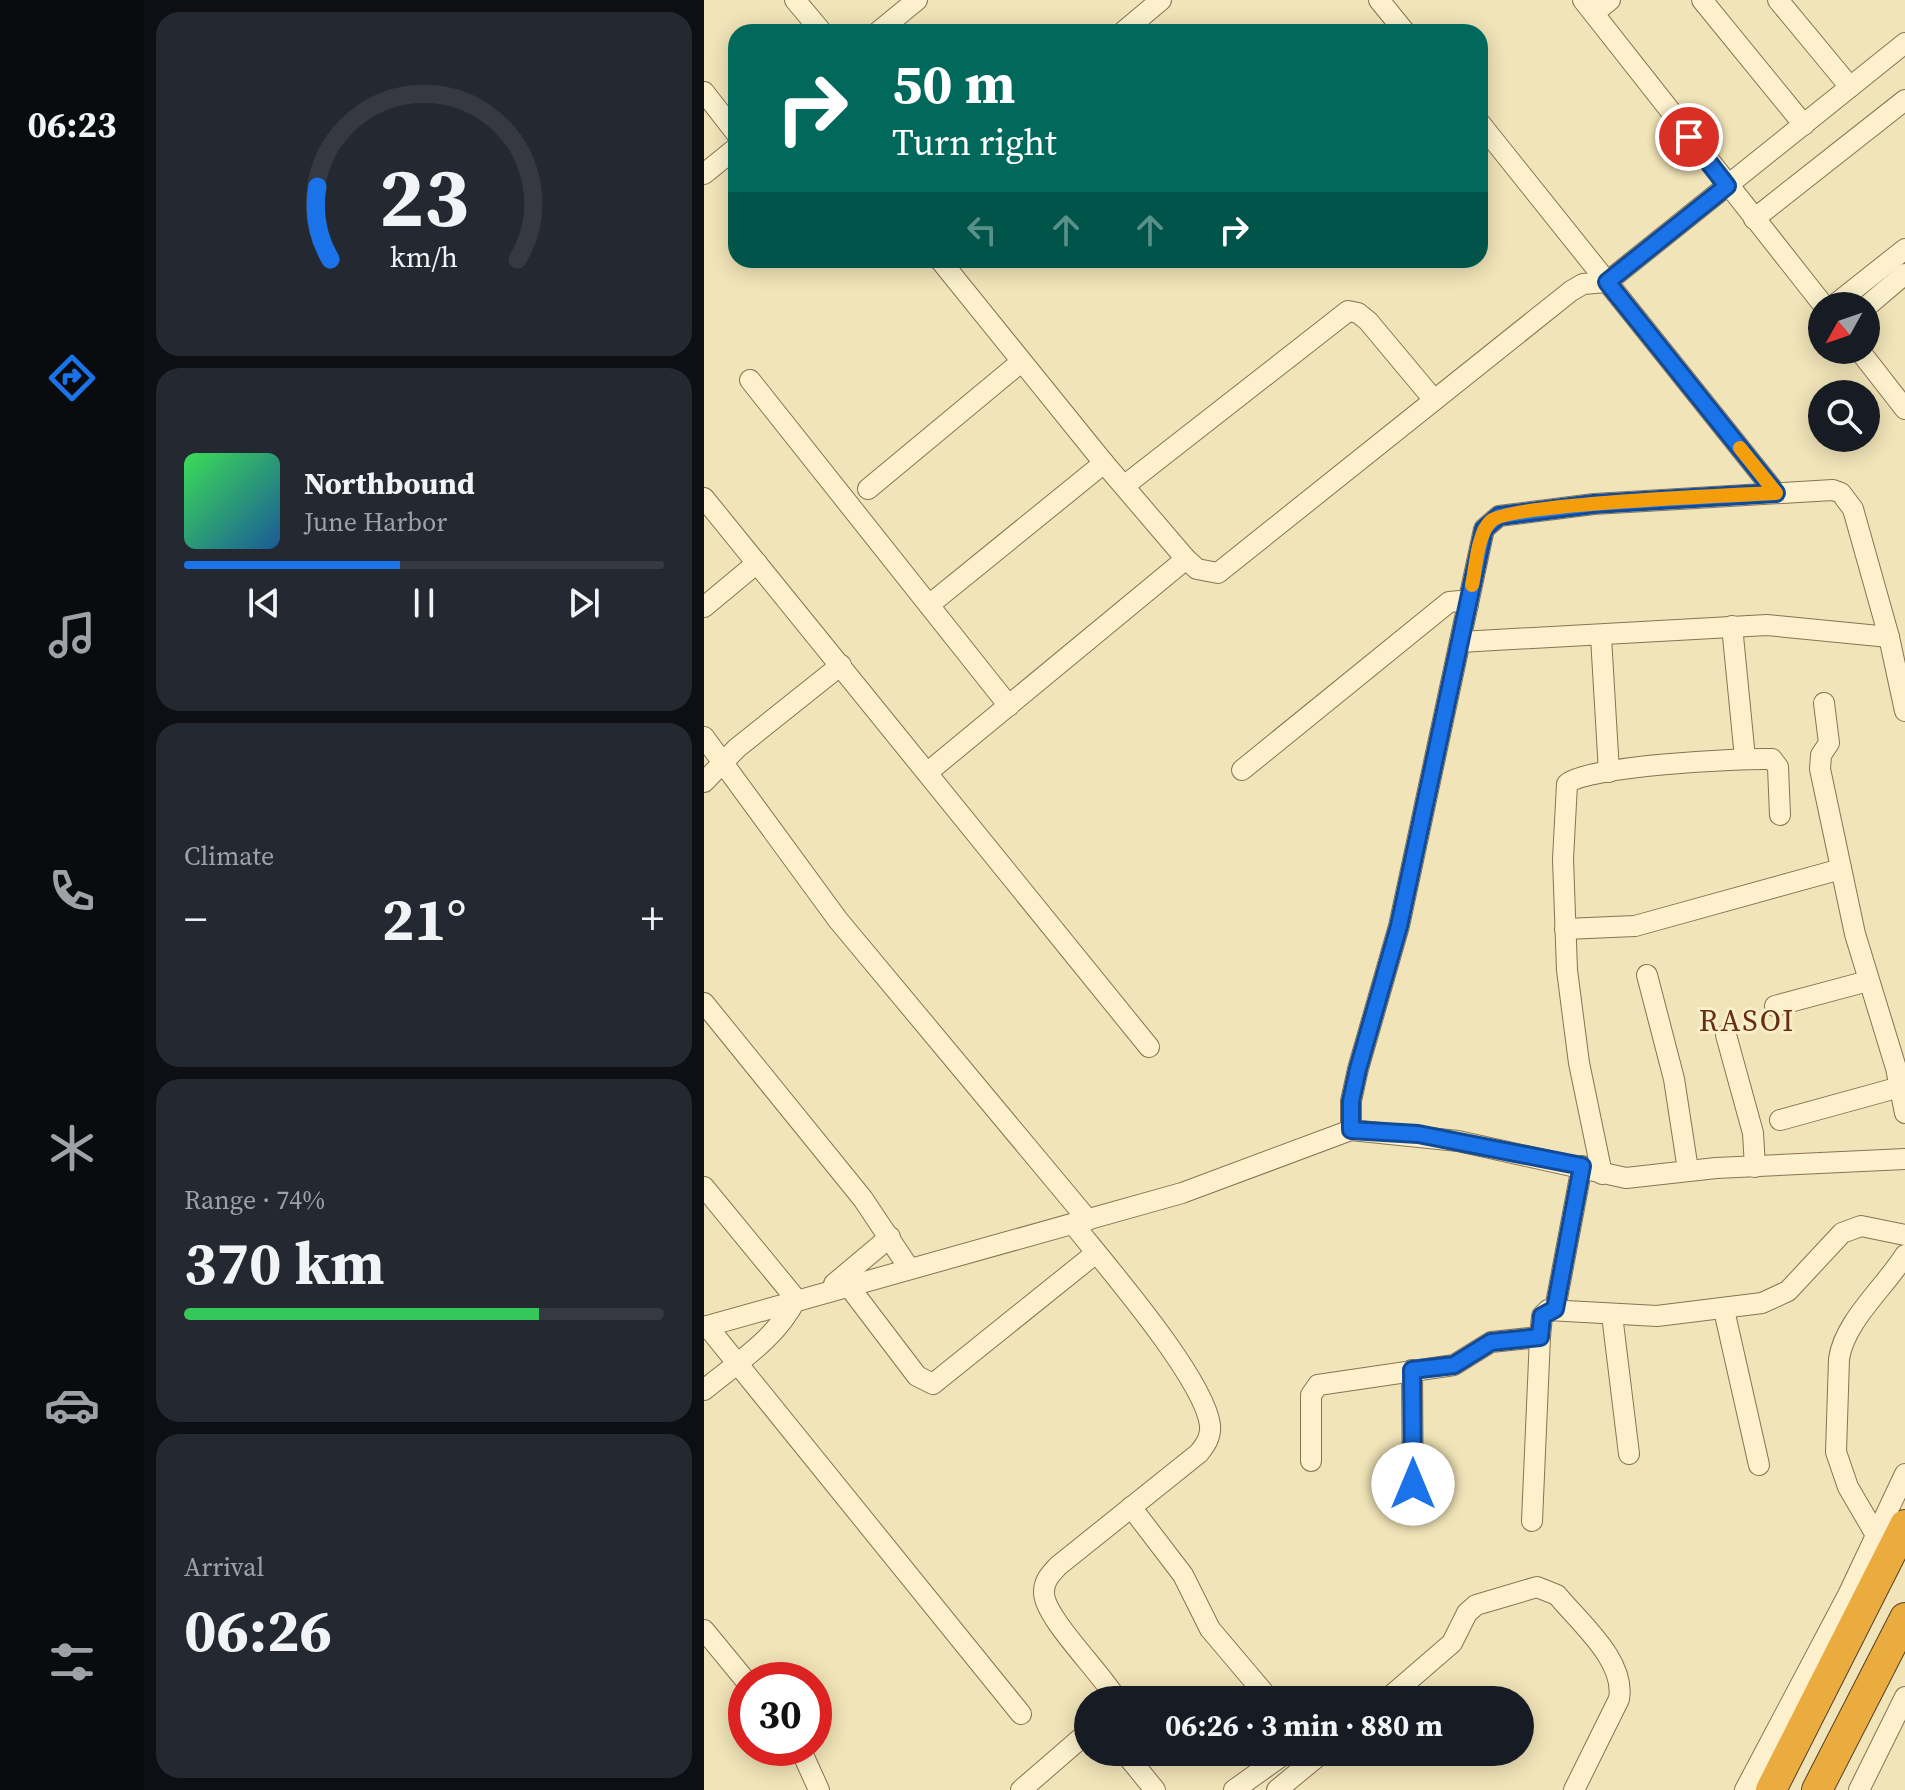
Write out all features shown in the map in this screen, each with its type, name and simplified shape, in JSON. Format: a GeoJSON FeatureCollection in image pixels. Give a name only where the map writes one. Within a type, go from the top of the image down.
{"type":"FeatureCollection","features":[{"type":"Feature","properties":{"kind":"highway"},"geometry":{"type":"LineString","coordinates":[[1771,1790],[1905,1525]]}},
{"type":"Feature","properties":{"kind":"highway"},"geometry":{"type":"LineString","coordinates":[[1817,1790],[1905,1618]]}},
{"type":"Feature","properties":{"kind":"street"},"geometry":{"type":"LineString","coordinates":[[795,0],[815,24]]}},
{"type":"Feature","properties":{"kind":"street"},"geometry":{"type":"LineString","coordinates":[[888,24],[917,0]]}},
{"type":"Feature","properties":{"kind":"street"},"geometry":{"type":"LineString","coordinates":[[1132,24],[1161,0]]}},
{"type":"Feature","properties":{"kind":"street"},"geometry":{"type":"LineString","coordinates":[[1379,0],[1398,24]]}},
{"type":"Feature","properties":{"kind":"street"},"geometry":{"type":"LineString","coordinates":[[1702,0],[1804,125]]}},
{"type":"Feature","properties":{"kind":"street"},"geometry":{"type":"LineString","coordinates":[[1778,0],[1850,87]]}},
{"type":"Feature","properties":{"kind":"street"},"geometry":{"type":"LineString","coordinates":[[1596,4],[1727,186],[1813,292]]}},
{"type":"Feature","properties":{"kind":"street"},"geometry":{"type":"LineString","coordinates":[[946,268],[1186,559],[1207,573],[1227,567],[1571,291],[1583,284],[1607,282],[1905,43]]}},
{"type":"Feature","properties":{"kind":"street"},"geometry":{"type":"LineString","coordinates":[[704,92],[728,123]]}},
{"type":"Feature","properties":{"kind":"street"},"geometry":{"type":"LineString","coordinates":[[1754,219],[1905,100]]}},
{"type":"Feature","properties":{"kind":"street"},"geometry":{"type":"LineString","coordinates":[[1488,133],[1776,493]]}},
{"type":"Feature","properties":{"kind":"street"},"geometry":{"type":"LineString","coordinates":[[704,174],[728,154]]}},
{"type":"Feature","properties":{"kind":"street"},"geometry":{"type":"LineString","coordinates":[[1851,292],[1905,249]]}},
{"type":"Feature","properties":{"kind":"street"},"geometry":{"type":"LineString","coordinates":[[1880,295],[1905,274]]}},
{"type":"Feature","properties":{"kind":"street"},"geometry":{"type":"LineString","coordinates":[[1124,486],[1348,311],[1358,313],[1368,321],[1434,400]]}},
{"type":"Feature","properties":{"kind":"street"},"geometry":{"type":"LineString","coordinates":[[868,489],[1021,362]]}},
{"type":"Feature","properties":{"kind":"street"},"geometry":{"type":"LineString","coordinates":[[1870,364],[1905,409]]}},
{"type":"Feature","properties":{"kind":"street"},"geometry":{"type":"LineString","coordinates":[[750,380],[1009,706]]}},
{"type":"Feature","properties":{"kind":"street"},"geometry":{"type":"LineString","coordinates":[[929,605],[1104,463]]}},
{"type":"Feature","properties":{"kind":"street"},"geometry":{"type":"LineString","coordinates":[[1351,1130],[1351,1101],[1358,1069],[1399,926],[1484,529],[1499,516],[1594,504],[1833,490],[1841,493],[1853,509],[1889,637],[1905,711]]}},
{"type":"Feature","properties":{"kind":"street"},"geometry":{"type":"LineString","coordinates":[[704,498],[1149,1047]]}},
{"type":"Feature","properties":{"kind":"street"},"geometry":{"type":"LineString","coordinates":[[928,772],[1186,559]]}},
{"type":"Feature","properties":{"kind":"street"},"geometry":{"type":"LineString","coordinates":[[704,607],[757,563]]}},
{"type":"Feature","properties":{"kind":"street"},"geometry":{"type":"LineString","coordinates":[[1242,770],[1449,602],[1455,600],[1468,605]]}},
{"type":"Feature","properties":{"kind":"street"},"geometry":{"type":"LineString","coordinates":[[1460,642],[1601,637],[1767,625],[1889,637]]}},
{"type":"Feature","properties":{"kind":"street"},"geometry":{"type":"LineString","coordinates":[[1732,626],[1745,758]]}},
{"type":"Feature","properties":{"kind":"street"},"geometry":{"type":"LineString","coordinates":[[1601,637],[1609,772]]}},
{"type":"Feature","properties":{"kind":"street"},"geometry":{"type":"LineString","coordinates":[[704,782],[723,762],[841,665]]}},
{"type":"Feature","properties":{"kind":"street"},"geometry":{"type":"LineString","coordinates":[[1824,703],[1829,743],[1819,761],[1868,981],[1905,1113]]}},
{"type":"Feature","properties":{"kind":"street"},"geometry":{"type":"LineString","coordinates":[[704,737],[838,920],[1080,1222],[1096,1253],[1169,1349],[1210,1422],[1209,1439],[1199,1453],[1058,1566],[1046,1580],[1043,1595],[1051,1612],[1106,1686]]}},
{"type":"Feature","properties":{"kind":"street"},"geometry":{"type":"LineString","coordinates":[[1602,1174],[1574,1034],[1565,929],[1565,791],[1571,779],[1609,772],[1745,758],[1775,761],[1780,815]]}},
{"type":"Feature","properties":{"kind":"street"},"geometry":{"type":"LineString","coordinates":[[1565,929],[1635,926],[1841,869]]}},
{"type":"Feature","properties":{"kind":"street"},"geometry":{"type":"LineString","coordinates":[[1647,975],[1674,1079],[1688,1170]]}},
{"type":"Feature","properties":{"kind":"street"},"geometry":{"type":"LineString","coordinates":[[1775,1006],[1868,981]]}},
{"type":"Feature","properties":{"kind":"street"},"geometry":{"type":"LineString","coordinates":[[704,1003],[788,1104],[890,1237],[909,1268]]}},
{"type":"Feature","properties":{"kind":"street"},"geometry":{"type":"LineString","coordinates":[[1726,1035],[1753,1133],[1755,1167]]}},
{"type":"Feature","properties":{"kind":"street"},"geometry":{"type":"LineString","coordinates":[[1780,1120],[1900,1087]]}},
{"type":"Feature","properties":{"kind":"street"},"geometry":{"type":"LineString","coordinates":[[1021,1714],[706,1326],[1182,1193],[1351,1130],[1418,1134],[1582,1166],[1602,1174],[1650,1177],[1688,1170],[1905,1159]]}},
{"type":"Feature","properties":{"kind":"street"},"geometry":{"type":"LineString","coordinates":[[1555,1309],[1582,1166]]}},
{"type":"Feature","properties":{"kind":"street"},"geometry":{"type":"LineString","coordinates":[[704,1187],[796,1299]]}},
{"type":"Feature","properties":{"kind":"street"},"geometry":{"type":"LineString","coordinates":[[1532,1521],[1542,1316],[1555,1309],[1612,1315],[1724,1310],[1762,1303],[1788,1291],[1842,1233],[1853,1228],[1905,1235]]}},
{"type":"Feature","properties":{"kind":"street"},"geometry":{"type":"LineString","coordinates":[[838,1287],[890,1237]]}},
{"type":"Feature","properties":{"kind":"street"},"geometry":{"type":"LineString","coordinates":[[838,1287],[917,1376],[933,1384],[1096,1253]]}},
{"type":"Feature","properties":{"kind":"street"},"geometry":{"type":"LineString","coordinates":[[1876,1535],[1848,1487],[1836,1452],[1839,1359],[1841,1344],[1849,1328],[1905,1255]]}},
{"type":"Feature","properties":{"kind":"street"},"geometry":{"type":"LineString","coordinates":[[704,1390],[785,1321],[796,1299]]}},
{"type":"Feature","properties":{"kind":"street"},"geometry":{"type":"LineString","coordinates":[[1724,1310],[1759,1465]]}},
{"type":"Feature","properties":{"kind":"street"},"geometry":{"type":"LineString","coordinates":[[1612,1315],[1629,1454]]}},
{"type":"Feature","properties":{"kind":"street"},"geometry":{"type":"LineString","coordinates":[[1311,1461],[1313,1389],[1329,1383],[1454,1365],[1491,1342],[1540,1337]]}},
{"type":"Feature","properties":{"kind":"street"},"geometry":{"type":"LineString","coordinates":[[1412,1370],[1413,1512]]}},
{"type":"Feature","properties":{"kind":"street"},"geometry":{"type":"LineString","coordinates":[[1745,1790],[1905,1474]]}},
{"type":"Feature","properties":{"kind":"street"},"geometry":{"type":"LineString","coordinates":[[1131,1507],[1183,1575],[1210,1629],[1258,1686]]}},
{"type":"Feature","properties":{"kind":"street"},"geometry":{"type":"LineString","coordinates":[[1402,1686],[1452,1643],[1467,1613],[1476,1605],[1537,1587],[1547,1588],[1557,1595],[1610,1661],[1621,1685],[1619,1699],[1574,1790]]}},
{"type":"Feature","properties":{"kind":"street"},"geometry":{"type":"LineString","coordinates":[[704,1630],[730,1662]]}},
{"type":"Feature","properties":{"kind":"street"},"geometry":{"type":"LineString","coordinates":[[1859,1790],[1905,1697]]}},
{"type":"Feature","properties":{"kind":"street"},"geometry":{"type":"LineString","coordinates":[[1021,1790],[1074,1744]]}},
{"type":"Feature","properties":{"kind":"street"},"geometry":{"type":"LineString","coordinates":[[808,1766],[819,1790]]}},
{"type":"Feature","properties":{"kind":"street"},"geometry":{"type":"LineString","coordinates":[[1135,1766],[1155,1790]]}},
{"type":"Feature","properties":{"kind":"street"},"geometry":{"type":"LineString","coordinates":[[1234,1790],[1267,1766]]}},
{"type":"Feature","properties":{"kind":"street"},"geometry":{"type":"LineString","coordinates":[[1277,1790],[1306,1766]]}},
{"type":"Feature","properties":{"kind":"slow traffic"},"geometry":{"type":"LineString","coordinates":[[1472,585],[1484,529],[1499,516],[1594,504],[1776,493],[1740,448]]}},
{"type":"Feature","properties":{"kind":"district","name":"RASOI"},"geometry":{"type":"Point","coordinates":[1747,1020]}},
{"type":"Feature","properties":{"kind":"route"},"geometry":{"type":"LineString","coordinates":[[1413,1484],[1412,1370],[1454,1365],[1491,1342],[1540,1337],[1542,1316],[1548,1310],[1555,1309],[1582,1166],[1537,1160],[1418,1134],[1351,1130],[1351,1101],[1358,1069],[1399,926],[1484,529],[1499,516],[1594,504],[1776,493],[1607,282],[1727,186],[1689,137]]}}]}
